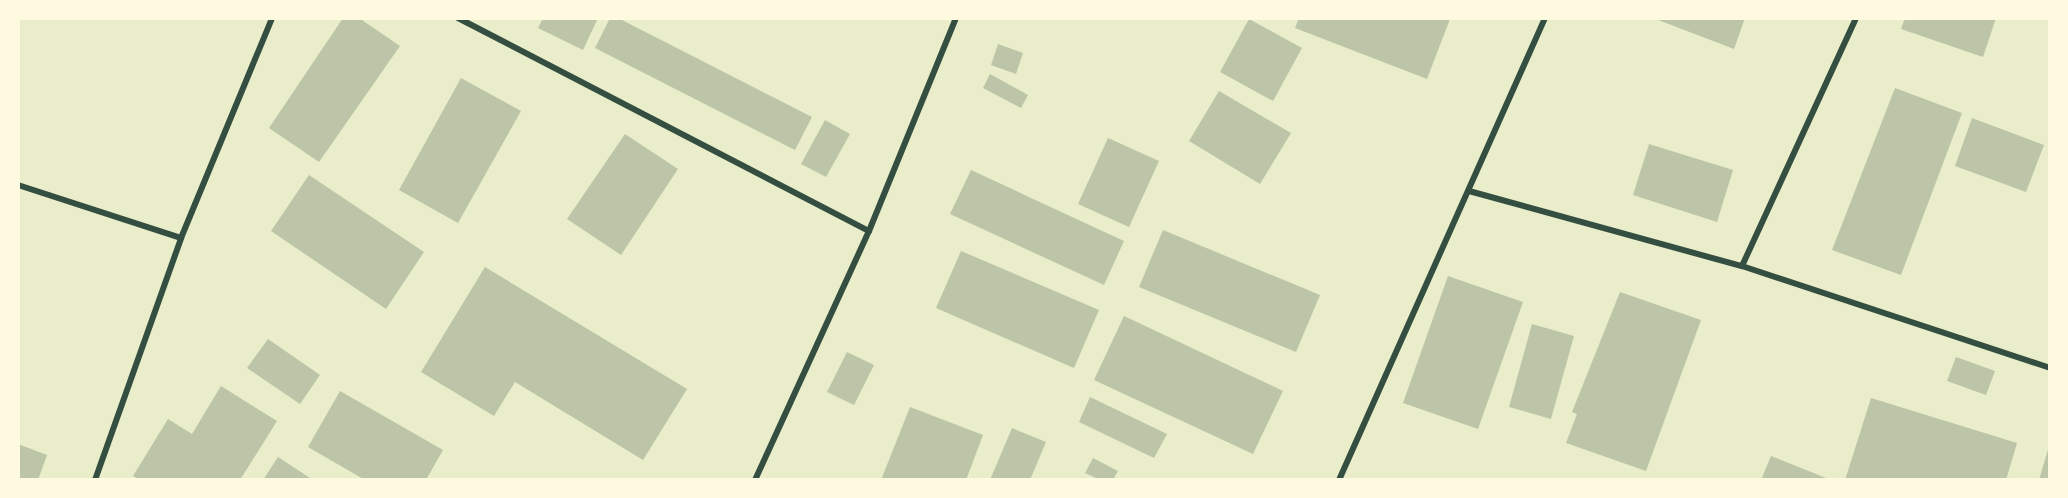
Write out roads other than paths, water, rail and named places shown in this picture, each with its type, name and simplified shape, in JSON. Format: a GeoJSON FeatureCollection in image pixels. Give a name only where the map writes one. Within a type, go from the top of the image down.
{"type":"FeatureCollection","features":[{"type":"Feature","properties":{"kind":"street"},"geometry":{"type":"LineString","coordinates":[[94,480],[181,238],[272,18]]}},
{"type":"Feature","properties":{"kind":"street"},"geometry":{"type":"LineString","coordinates":[[458,18],[869,231]]}},
{"type":"Feature","properties":{"kind":"street"},"geometry":{"type":"LineString","coordinates":[[755,480],[869,231],[956,18]]}},
{"type":"Feature","properties":{"kind":"street"},"geometry":{"type":"LineString","coordinates":[[1339,480],[1545,18]]}},
{"type":"Feature","properties":{"kind":"street"},"geometry":{"type":"LineString","coordinates":[[1742,266],[1856,18]]}},
{"type":"Feature","properties":{"kind":"street"},"geometry":{"type":"LineString","coordinates":[[18,185],[181,238]]}},
{"type":"Feature","properties":{"kind":"street"},"geometry":{"type":"LineString","coordinates":[[1468,191],[1742,266],[2050,368]]}}]}
